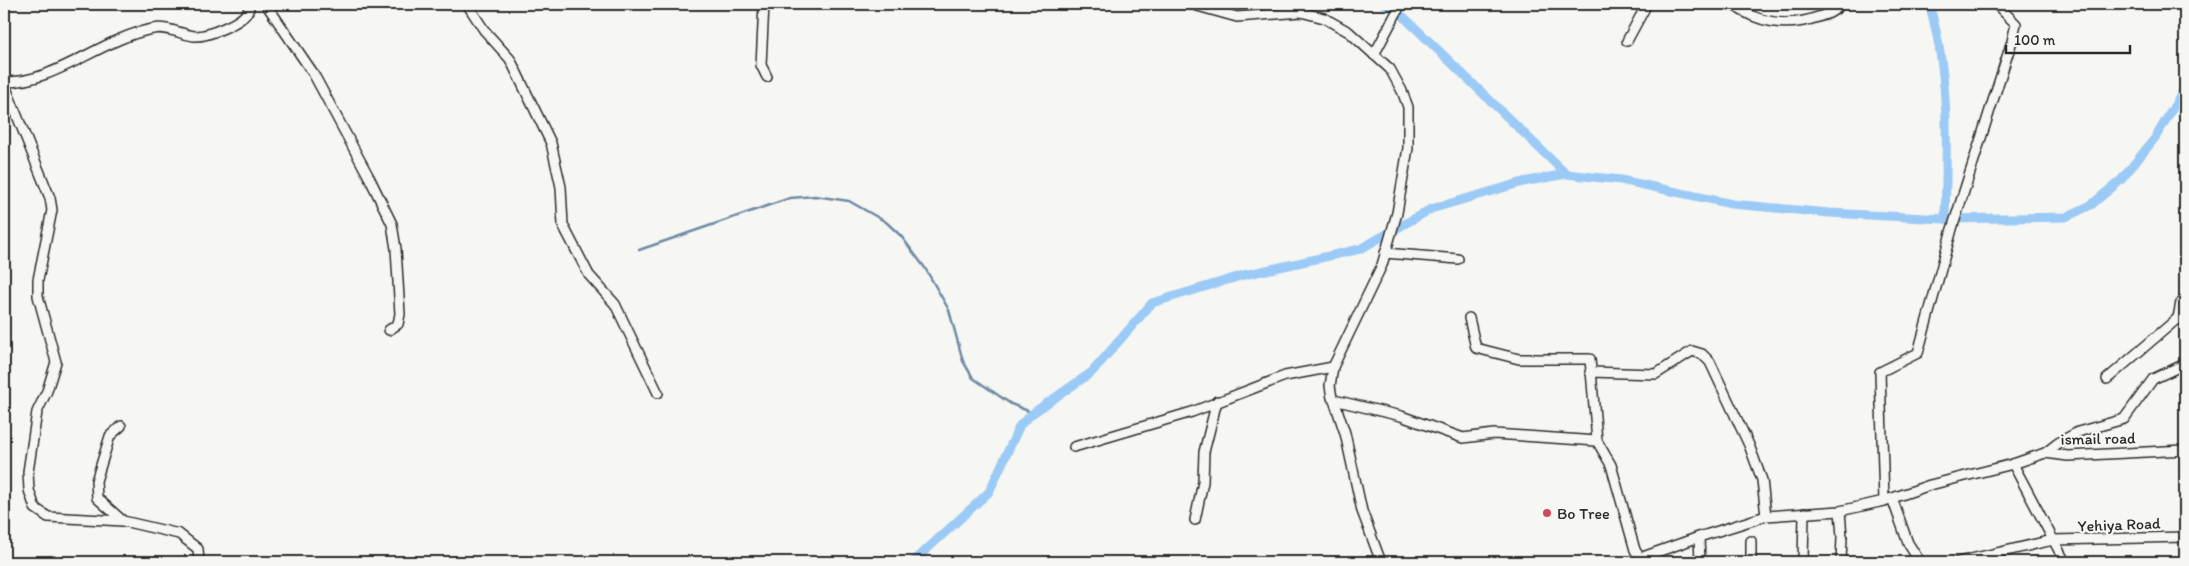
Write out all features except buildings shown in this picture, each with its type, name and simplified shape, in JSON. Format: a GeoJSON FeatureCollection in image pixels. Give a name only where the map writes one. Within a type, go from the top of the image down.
{"type":"FeatureCollection","features":[{"type":"Feature","properties":{"kind":"street"},"geometry":{"type":"LineString","coordinates":[[200,562],[198,550],[180,534],[123,521],[48,517],[35,508],[29,490],[28,472],[37,412],[47,391],[56,362],[38,296],[38,280],[52,210],[50,198],[4,82],[19,82],[43,75],[111,43],[154,28],[174,30],[194,36],[220,30],[242,17],[248,11],[249,4]]}},
{"type":"Feature","properties":{"kind":"street"},"geometry":{"type":"LineString","coordinates":[[266,4],[313,73],[392,224],[396,249],[400,314],[398,324],[389,330]]}},
{"type":"Feature","properties":{"kind":"street"},"geometry":{"type":"LineString","coordinates":[[467,4],[484,30],[510,59],[539,118],[551,143],[561,187],[563,225],[589,275],[615,304],[658,393]]}},
{"type":"Feature","properties":{"kind":"street"},"geometry":{"type":"LineString","coordinates":[[764,4],[761,65],[767,77]]}},
{"type":"Feature","properties":{"kind":"street"},"geometry":{"type":"LineString","coordinates":[[1190,4],[1237,17],[1301,12],[1324,18],[1349,32],[1390,69],[1408,107],[1408,148],[1397,213],[1386,253],[1333,367],[1330,386],[1332,398],[1345,433],[1362,511],[1382,562]]}},
{"type":"Feature","properties":{"kind":"street"},"geometry":{"type":"LineString","coordinates":[[1374,55],[1401,4]]}},
{"type":"Feature","properties":{"kind":"street"},"geometry":{"type":"LineString","coordinates":[[1626,41],[1647,4]]}},
{"type":"Feature","properties":{"kind":"street"},"geometry":{"type":"LineString","coordinates":[[1732,4],[1746,15],[1773,23],[1804,22],[1835,11],[1841,4]]}},
{"type":"Feature","properties":{"kind":"street"},"geometry":{"type":"LineString","coordinates":[[1920,562],[1908,543],[1888,500],[1880,372],[1918,353],[1952,229],[2016,24],[1996,4]]}},
{"type":"Feature","properties":{"kind":"street"},"geometry":{"type":"LineString","coordinates":[[1386,253],[1458,259]]}},
{"type":"Feature","properties":{"kind":"street"},"geometry":{"type":"LineString","coordinates":[[2107,379],[2181,320],[2181,302],[2185,300]]}},
{"type":"Feature","properties":{"kind":"street"},"geometry":{"type":"LineString","coordinates":[[1469,318],[1476,348],[1519,358],[1590,359],[1597,441],[1611,465],[1635,550],[1640,560]]}},
{"type":"Feature","properties":{"kind":"street"},"geometry":{"type":"LineString","coordinates":[[1590,372],[1656,374],[1692,351],[1702,354],[1710,362],[1749,445],[1762,480],[1766,516]]}},
{"type":"Feature","properties":{"kind":"street"},"geometry":{"type":"LineString","coordinates":[[2046,453],[2058,443],[2078,432],[2124,419],[2153,379],[2185,364]]}},
{"type":"Feature","properties":{"kind":"street"},"geometry":{"type":"LineString","coordinates":[[1074,447],[1192,412],[1285,376],[1333,367]]}},
{"type":"Feature","properties":{"kind":"street"},"geometry":{"type":"LineString","coordinates":[[1334,400],[1401,416],[1463,438],[1494,434],[1597,441]]}},
{"type":"Feature","properties":{"kind":"street"},"geometry":{"type":"LineString","coordinates":[[1195,520],[1203,482],[1204,452],[1217,402]]}},
{"type":"Feature","properties":{"kind":"street"},"geometry":{"type":"LineString","coordinates":[[121,426],[110,436],[96,481],[97,498],[123,521]]}},
{"type":"Feature","properties":{"kind":"street","name":"ismail road"},"geometry":{"type":"LineString","coordinates":[[1640,560],[1699,536],[1766,516],[1840,511],[1888,500],[1930,485],[2012,464],[2046,453],[2068,456],[2185,450]]}},
{"type":"Feature","properties":{"kind":"street"},"geometry":{"type":"LineString","coordinates":[[2012,464],[2065,562]]}},
{"type":"Feature","properties":{"kind":"street"},"geometry":{"type":"LineString","coordinates":[[1840,511],[1841,562]]}},
{"type":"Feature","properties":{"kind":"street"},"geometry":{"type":"LineString","coordinates":[[1804,513],[1804,562]]}},
{"type":"Feature","properties":{"kind":"street"},"geometry":{"type":"LineString","coordinates":[[1699,536],[1700,562]]}},
{"type":"Feature","properties":{"kind":"street","name":"Yehiya Road"},"geometry":{"type":"LineString","coordinates":[[1958,562],[2054,540],[2185,537]]}},
{"type":"Feature","properties":{"kind":"street"},"geometry":{"type":"LineString","coordinates":[[1750,562],[1751,541]]}},
{"type":"Feature","properties":{"kind":"waterway"},"geometry":{"type":"LineString","coordinates":[[1385,4],[1390,7]]}},
{"type":"Feature","properties":{"kind":"waterway"},"geometry":{"type":"LineString","coordinates":[[1929,4],[1941,56],[1944,83],[1946,110],[1945,219]]}},
{"type":"Feature","properties":{"kind":"waterway"},"geometry":{"type":"LineString","coordinates":[[1404,17],[1566,174]]}},
{"type":"Feature","properties":{"kind":"waterway"},"geometry":{"type":"LineString","coordinates":[[913,562],[989,492],[1020,425],[1033,413],[1092,372],[1152,303],[1244,275],[1360,249],[1431,209],[1523,182],[1566,174],[1621,180],[1732,204],[1829,213],[1945,219],[2066,217],[2091,205],[2121,180],[2155,138],[2185,88]]}},
{"type":"Feature","properties":{"kind":"waterway"},"geometry":{"type":"LineString","coordinates":[[639,250],[790,198],[815,196],[849,201],[886,222],[901,236],[925,268],[949,310],[963,361],[973,378],[1011,404],[1033,413]]}},
{"type":"Feature","properties":{"kind":"place","name":"Bo Tree"},"geometry":{"type":"Point","coordinates":[1547,513]}}]}
